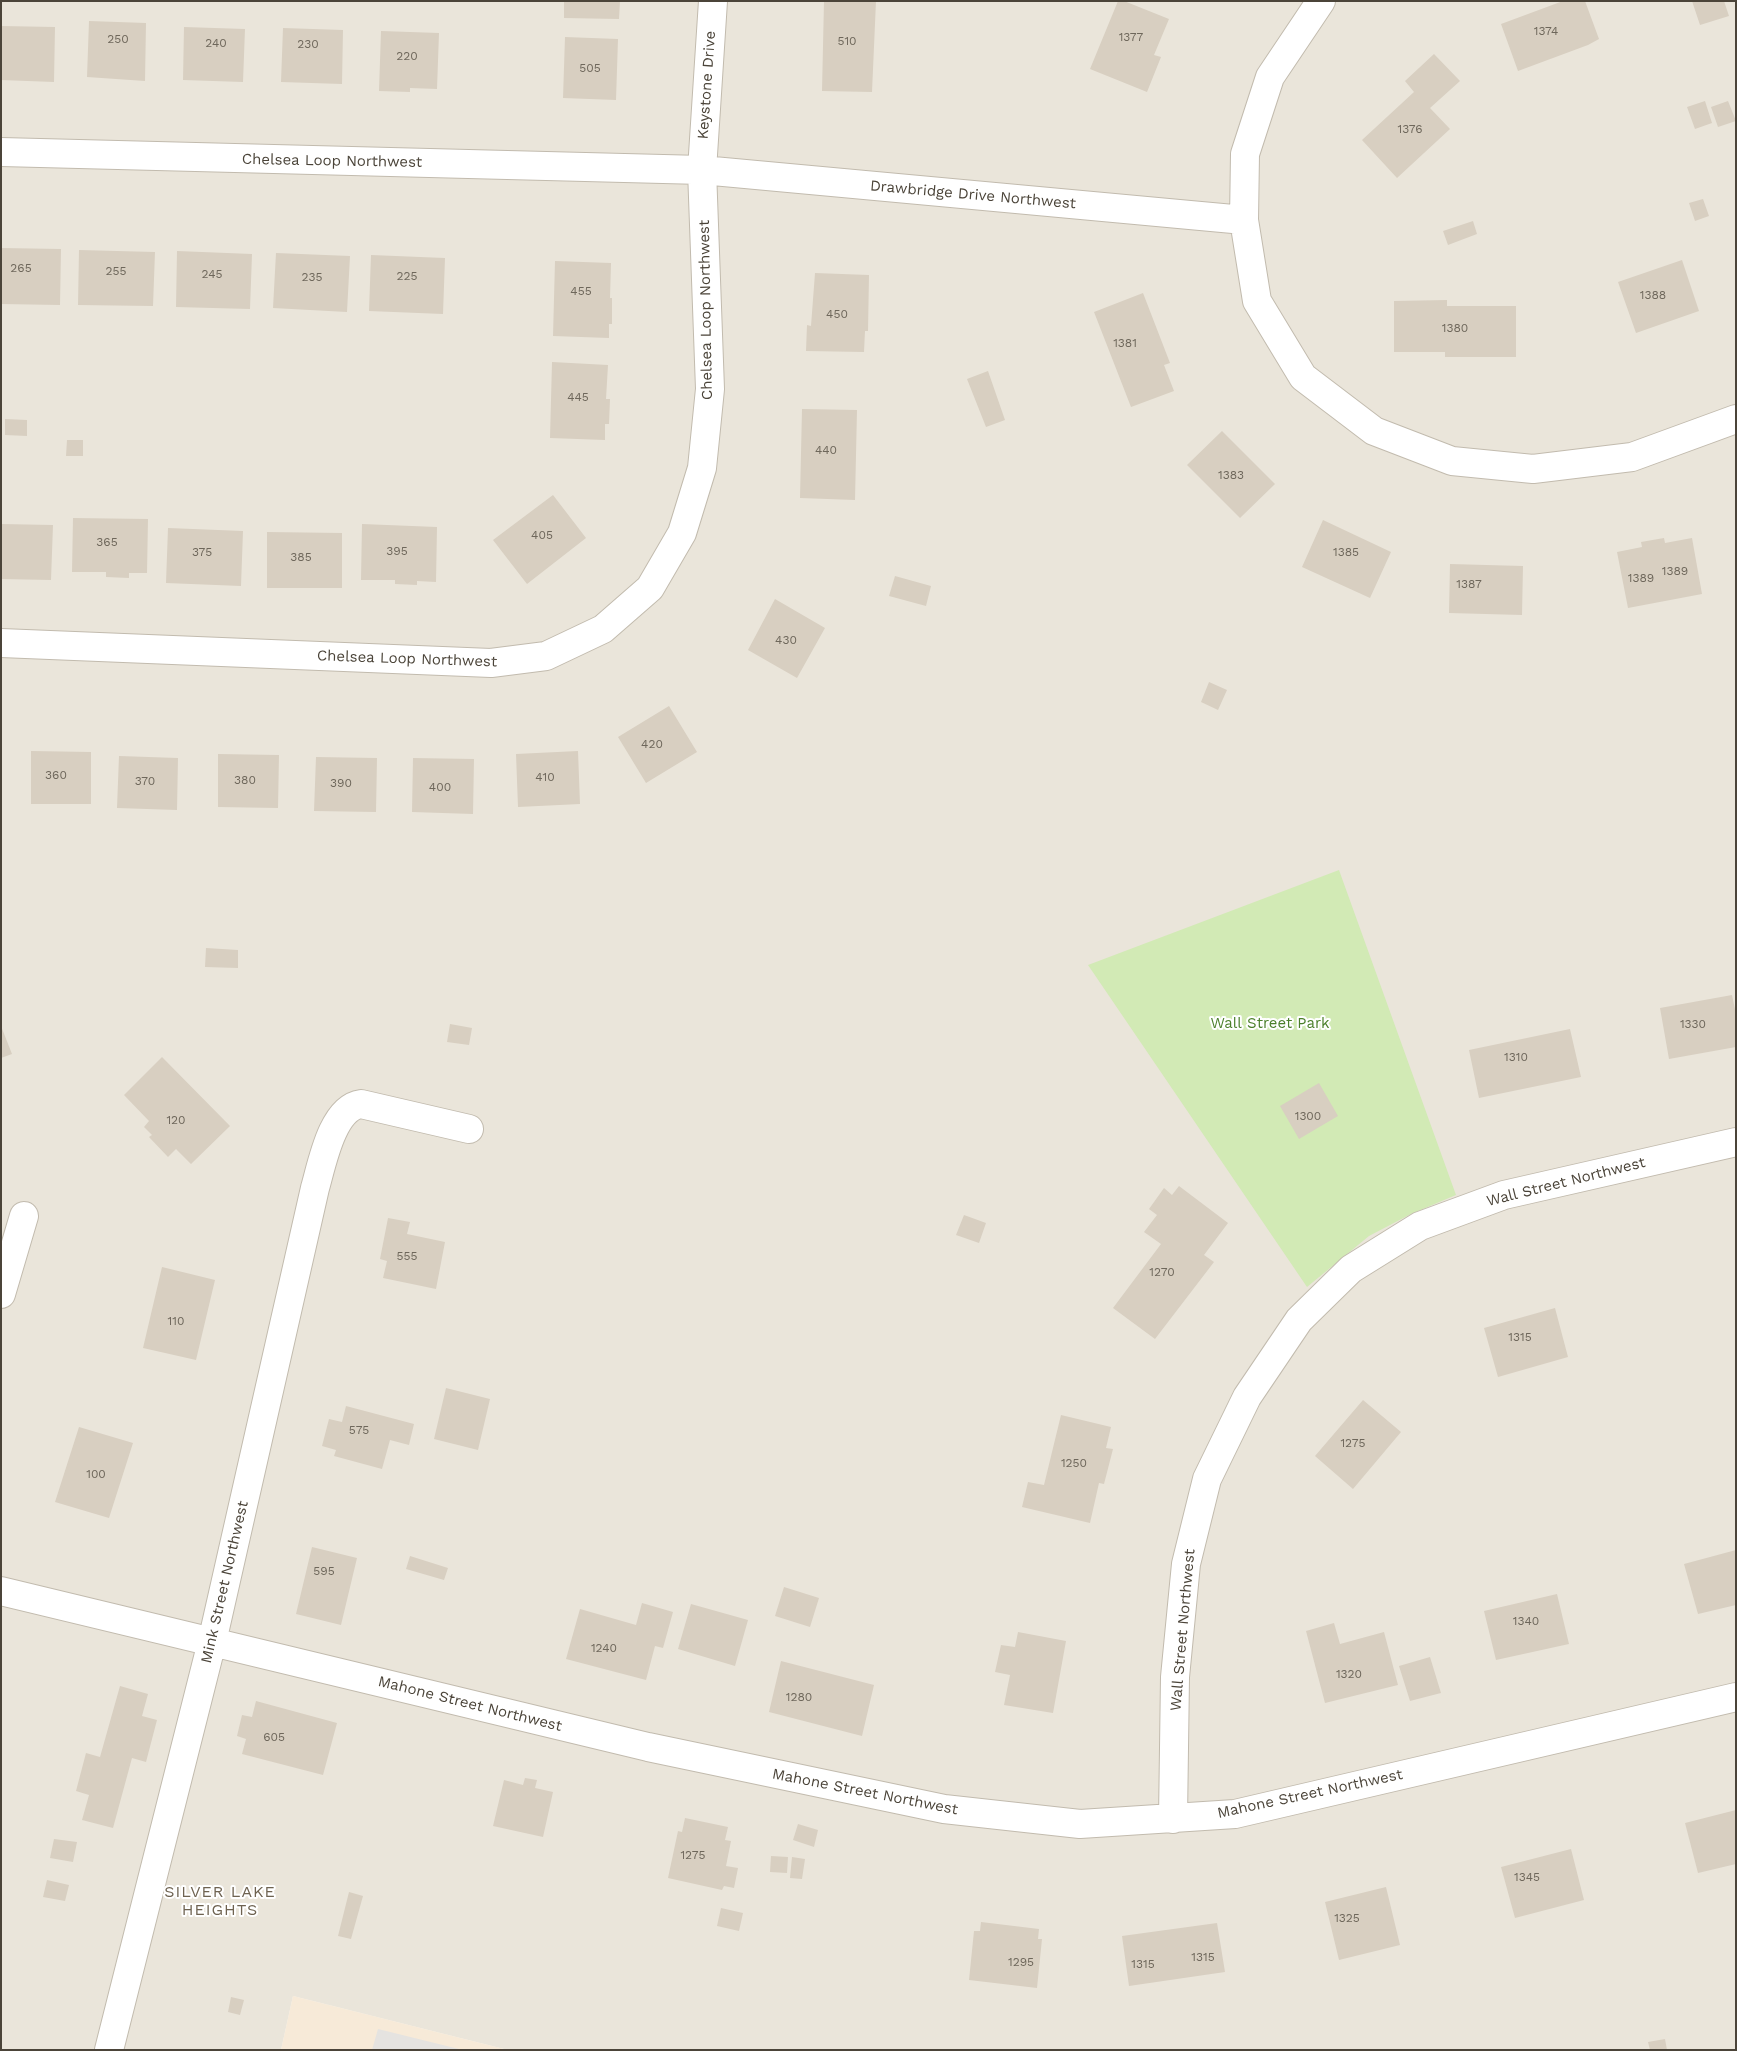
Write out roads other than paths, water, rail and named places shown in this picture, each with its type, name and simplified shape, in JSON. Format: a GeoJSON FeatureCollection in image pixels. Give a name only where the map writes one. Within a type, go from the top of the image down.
{"type":"FeatureCollection","features":[{"type":"Feature","properties":{"kind":"street","name":"Keystone Drive"},"geometry":{"type":"LineString","coordinates":[[702,170],[713,1]]}},
{"type":"Feature","properties":{"kind":"street"},"geometry":{"type":"LineString","coordinates":[[1321,1],[1270,77],[1245,154],[1244,220],[1258,301],[1303,377],[1374,431],[1452,461],[1533,469],[1632,457],[1736,419]]}},
{"type":"Feature","properties":{"kind":"street","name":"Chelsea Loop Northwest"},"geometry":{"type":"LineString","coordinates":[[1,152],[702,170],[710,390],[702,468],[682,533],[650,588],[603,629],[546,656],[491,663],[1,643]]}},
{"type":"Feature","properties":{"kind":"street","name":"Drawbridge Drive Northwest"},"geometry":{"type":"LineString","coordinates":[[702,170],[1244,220]]}},
{"type":"Feature","properties":{"kind":"street","name":"Mink Street Northwest"},"geometry":{"type":"LineString","coordinates":[[109,2050],[212,1642],[315,1188],[331,1136],[341,1115],[354,1105],[361,1104],[469,1129]]}},
{"type":"Feature","properties":{"kind":"street","name":"Wall Street Northwest"},"geometry":{"type":"LineString","coordinates":[[1173,1819],[1175,1677],[1185,1574],[1206,1479],[1247,1396],[1299,1320],[1351,1269],[1420,1226],[1504,1195],[1736,1142]]}},
{"type":"Feature","properties":{"kind":"street"},"geometry":{"type":"LineString","coordinates":[[1,1294],[24,1216]]}},
{"type":"Feature","properties":{"kind":"street","name":"Mahone Street Northwest"},"geometry":{"type":"LineString","coordinates":[[1,1591],[648,1747],[944,1809],[1080,1824],[1235,1814],[1736,1697]]}},
{"type":"Feature","properties":{"kind":"district","name":"SILVER LAKE HEIGHTS"},"geometry":{"type":"Point","coordinates":[220,1901]}},
{"type":"Feature","properties":{"kind":"park label","name":"Wall Street Park"},"geometry":{"type":"Point","coordinates":[1270,1024]}}]}
